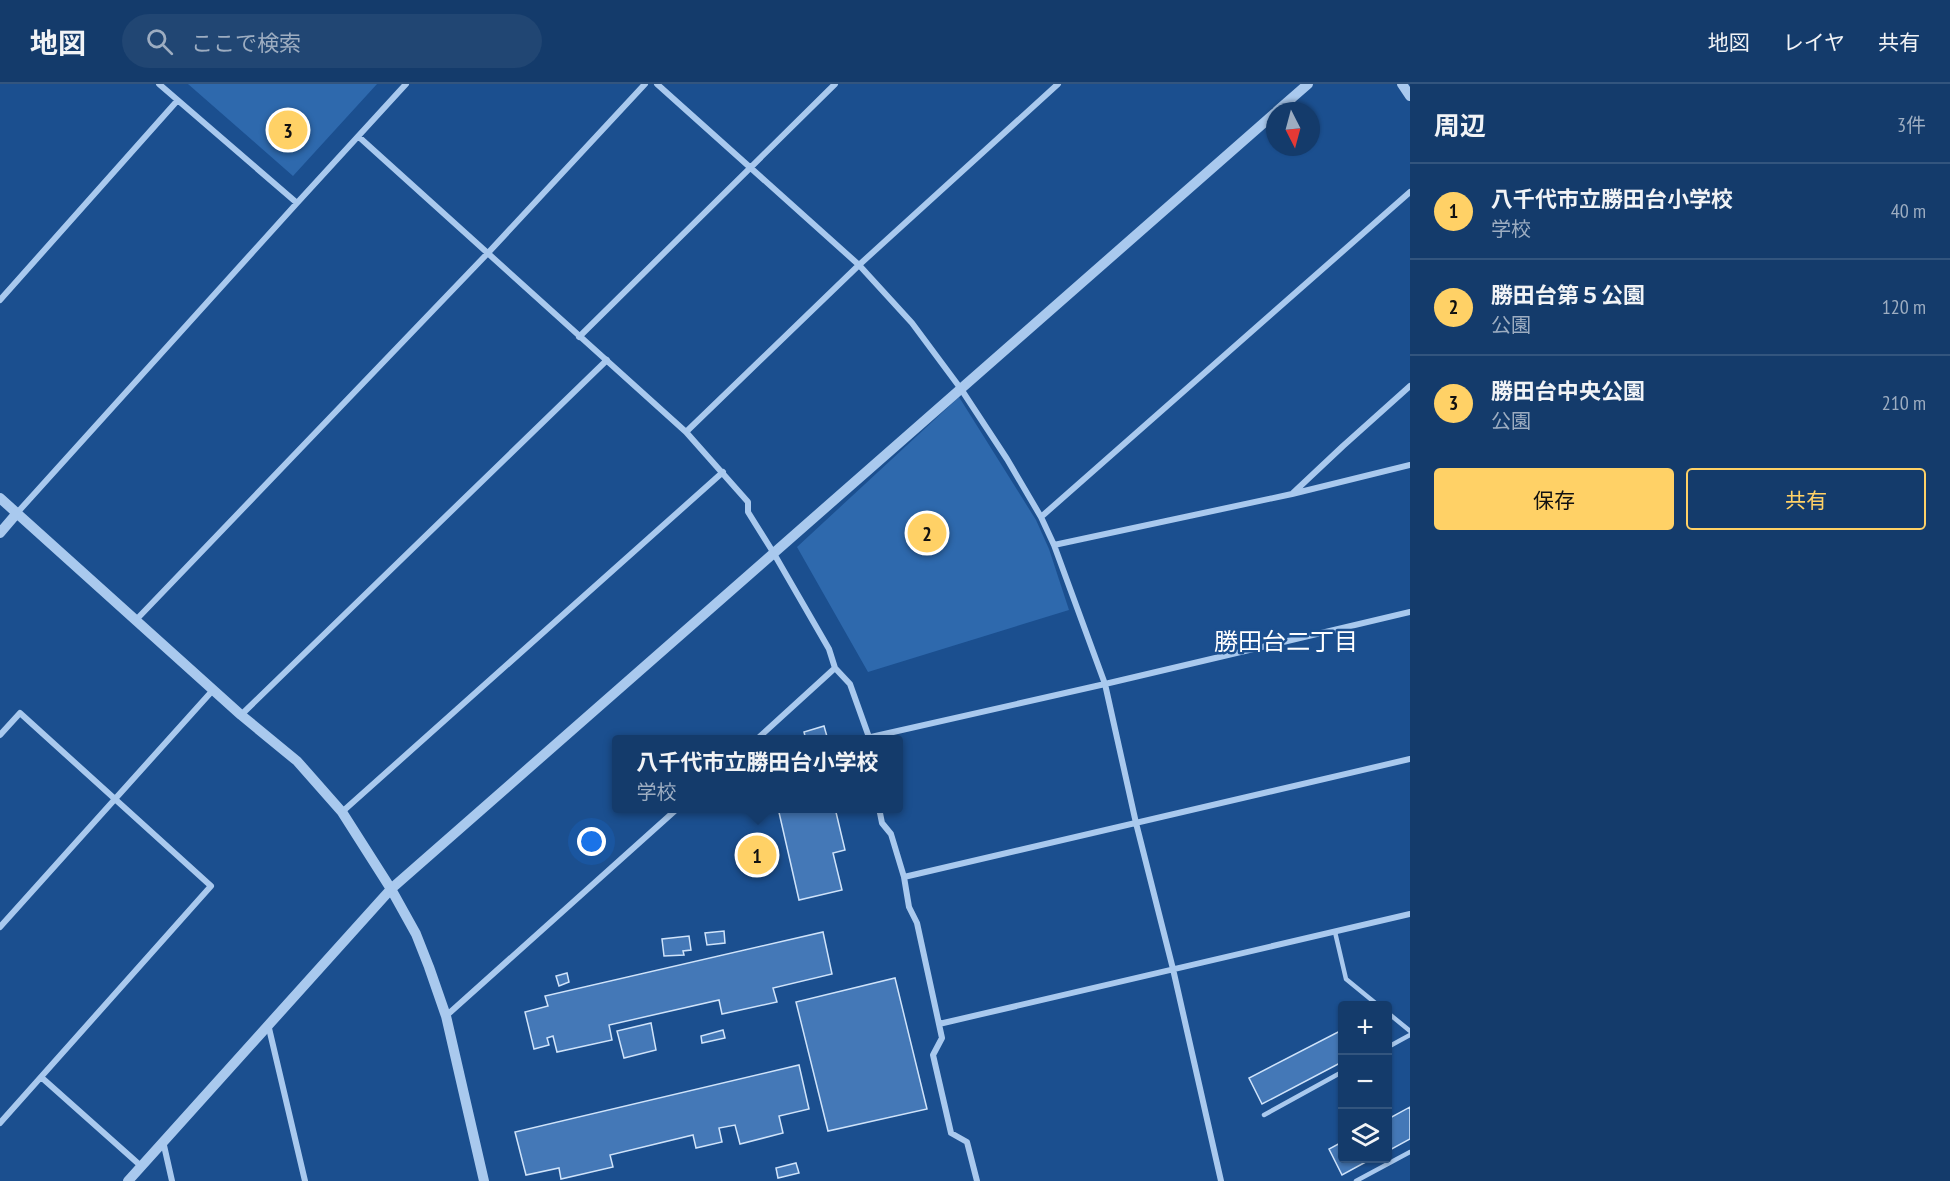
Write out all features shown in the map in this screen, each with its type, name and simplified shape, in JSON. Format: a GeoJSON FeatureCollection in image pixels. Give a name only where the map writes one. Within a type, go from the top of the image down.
{"type":"FeatureCollection","features":[{"type":"Feature","properties":{"kind":"street"},"geometry":{"type":"LineString","coordinates":[[159,84],[297,203]]}},
{"type":"Feature","properties":{"kind":"street"},"geometry":{"type":"LineString","coordinates":[[0,533],[406,84]]}},
{"type":"Feature","properties":{"kind":"street"},"geometry":{"type":"LineString","coordinates":[[135,621],[487,254],[645,84]]}},
{"type":"Feature","properties":{"kind":"street"},"geometry":{"type":"LineString","coordinates":[[657,84],[859,265],[912,323],[961,389],[1007,459],[1041,517],[1054,545],[1104,684],[1173,969],[1221,1181]]}},
{"type":"Feature","properties":{"kind":"street"},"geometry":{"type":"LineString","coordinates":[[579,336],[835,84]]}},
{"type":"Feature","properties":{"kind":"street"},"geometry":{"type":"LineString","coordinates":[[686,432],[859,265],[1058,84]]}},
{"type":"Feature","properties":{"kind":"street"},"geometry":{"type":"LineString","coordinates":[[1287,102],[1308,84]]}},
{"type":"Feature","properties":{"kind":"street"},"geometry":{"type":"LineString","coordinates":[[1402,84],[1410,96]]}},
{"type":"Feature","properties":{"kind":"street"},"geometry":{"type":"LineString","coordinates":[[0,300],[177,101]]}},
{"type":"Feature","properties":{"kind":"street"},"geometry":{"type":"LineString","coordinates":[[128,1181],[391,889],[1266,121]]}},
{"type":"Feature","properties":{"kind":"street"},"geometry":{"type":"LineString","coordinates":[[359,137],[686,432],[723,472],[748,502],[748,512],[829,649],[835,668],[850,684],[870,735]]}},
{"type":"Feature","properties":{"kind":"street"},"geometry":{"type":"LineString","coordinates":[[1041,517],[1410,192]]}},
{"type":"Feature","properties":{"kind":"street"},"geometry":{"type":"LineString","coordinates":[[241,715],[607,360]]}},
{"type":"Feature","properties":{"kind":"street"},"geometry":{"type":"LineString","coordinates":[[1292,494],[1410,386]]}},
{"type":"Feature","properties":{"kind":"street"},"geometry":{"type":"LineString","coordinates":[[1054,545],[1292,494],[1410,465]]}},
{"type":"Feature","properties":{"kind":"street"},"geometry":{"type":"LineString","coordinates":[[342,812],[723,472]]}},
{"type":"Feature","properties":{"kind":"street"},"geometry":{"type":"LineString","coordinates":[[0,498],[241,715],[297,761],[342,812],[391,889],[416,934],[429,967],[446,1016],[484,1181]]}},
{"type":"Feature","properties":{"kind":"street"},"geometry":{"type":"LineString","coordinates":[[884,735],[1410,612]]}},
{"type":"Feature","properties":{"kind":"street"},"geometry":{"type":"LineString","coordinates":[[761,735],[835,668]]}},
{"type":"Feature","properties":{"kind":"street"},"geometry":{"type":"LineString","coordinates":[[0,927],[213,690]]}},
{"type":"Feature","properties":{"kind":"street"},"geometry":{"type":"LineString","coordinates":[[0,735],[20,713],[211,886],[0,1123]]}},
{"type":"Feature","properties":{"kind":"street"},"geometry":{"type":"LineString","coordinates":[[904,877],[1410,759]]}},
{"type":"Feature","properties":{"kind":"street"},"geometry":{"type":"LineString","coordinates":[[446,1016],[672,813]]}},
{"type":"Feature","properties":{"kind":"street"},"geometry":{"type":"LineString","coordinates":[[880,813],[882,823],[891,834],[904,877],[909,907],[917,923],[942,1038],[933,1055],[951,1132],[967,1142],[977,1181]]}},
{"type":"Feature","properties":{"kind":"street"},"geometry":{"type":"LineString","coordinates":[[939,1024],[1410,914]]}},
{"type":"Feature","properties":{"kind":"street"},"geometry":{"type":"LineString","coordinates":[[268,1024],[305,1181]]}},
{"type":"Feature","properties":{"kind":"street"},"geometry":{"type":"LineString","coordinates":[[41,1077],[141,1166]]}},
{"type":"Feature","properties":{"kind":"street"},"geometry":{"type":"LineString","coordinates":[[163,1141],[172,1181]]}},
{"type":"Feature","properties":{"kind":"lane"},"geometry":{"type":"LineString","coordinates":[[1335,932],[1346,979],[1374,1001]]}},
{"type":"Feature","properties":{"kind":"lane"},"geometry":{"type":"LineString","coordinates":[[1392,1016],[1410,1033],[1392,1044]]}},
{"type":"Feature","properties":{"kind":"lane"},"geometry":{"type":"LineString","coordinates":[[1402,1025],[1410,1021]]}},
{"type":"Feature","properties":{"kind":"lane"},"geometry":{"type":"LineString","coordinates":[[1264,1115],[1338,1074]]}},
{"type":"Feature","properties":{"kind":"lane"},"geometry":{"type":"LineString","coordinates":[[1356,1181],[1410,1152]]}},
{"type":"Feature","properties":{"kind":"shaded area"},"geometry":{"type":"Polygon","coordinates":[[[188,84],[377,84],[293,176],[188,84]]]}},
{"type":"Feature","properties":{"kind":"shaded area"},"geometry":{"type":"Polygon","coordinates":[[[959,397],[1036,520],[1049,549],[1069,610],[868,672],[797,547],[959,397]]]}},
{"type":"Feature","properties":{"kind":"building"},"geometry":{"type":"Polygon","coordinates":[[[824,726],[827,735],[805,735],[804,732],[824,726]]]}},
{"type":"Feature","properties":{"kind":"building"},"geometry":{"type":"Polygon","coordinates":[[[779,813],[836,813],[845,850],[833,853],[842,890],[799,900],[779,813]]]}},
{"type":"Feature","properties":{"kind":"building"},"geometry":{"type":"Polygon","coordinates":[[[724,931],[725,943],[707,945],[705,933],[724,931]]]}},
{"type":"Feature","properties":{"kind":"building"},"geometry":{"type":"Polygon","coordinates":[[[823,932],[832,974],[773,988],[777,1002],[722,1014],[719,1000],[609,1025],[612,1040],[557,1052],[553,1036],[547,1038],[549,1045],[534,1049],[525,1012],[548,1006],[545,996],[823,932]]]}},
{"type":"Feature","properties":{"kind":"building"},"geometry":{"type":"Polygon","coordinates":[[[689,936],[691,950],[683,951],[684,955],[664,956],[662,939],[689,936]]]}},
{"type":"Feature","properties":{"kind":"building"},"geometry":{"type":"Polygon","coordinates":[[[567,973],[569,982],[559,986],[556,976],[567,973]]]}},
{"type":"Feature","properties":{"kind":"building"},"geometry":{"type":"Polygon","coordinates":[[[895,978],[927,1109],[828,1131],[796,1002],[895,978]]]}},
{"type":"Feature","properties":{"kind":"building"},"geometry":{"type":"Polygon","coordinates":[[[651,1023],[656,1050],[624,1058],[617,1031],[651,1023]]]}},
{"type":"Feature","properties":{"kind":"building"},"geometry":{"type":"Polygon","coordinates":[[[723,1030],[725,1038],[702,1043],[701,1036],[723,1030]]]}},
{"type":"Feature","properties":{"kind":"building"},"geometry":{"type":"Polygon","coordinates":[[[1338,1032],[1338,1064],[1262,1104],[1249,1078],[1338,1032]]]}},
{"type":"Feature","properties":{"kind":"building"},"geometry":{"type":"Polygon","coordinates":[[[799,1065],[809,1109],[779,1116],[783,1133],[740,1144],[735,1125],[719,1128],[722,1142],[696,1148],[693,1135],[610,1155],[613,1167],[561,1179],[559,1168],[526,1175],[515,1132],[799,1065]]]}},
{"type":"Feature","properties":{"kind":"building"},"geometry":{"type":"Polygon","coordinates":[[[1410,1107],[1410,1139],[1392,1149],[1392,1117],[1410,1107]]]}},
{"type":"Feature","properties":{"kind":"building"},"geometry":{"type":"Polygon","coordinates":[[[1338,1144],[1338,1163],[1364,1163],[1342,1175],[1329,1149],[1338,1144]]]}},
{"type":"Feature","properties":{"kind":"building"},"geometry":{"type":"Polygon","coordinates":[[[796,1163],[799,1173],[778,1178],[776,1168],[796,1163]]]}},
{"type":"Feature","properties":{"kind":"place","name":"勝田台中央公園"},"geometry":{"type":"Point","coordinates":[288,130]}},
{"type":"Feature","properties":{"kind":"place","name":"勝田台第５公園"},"geometry":{"type":"Point","coordinates":[927,533]}},
{"type":"Feature","properties":{"kind":"place","name":"八千代市立勝田台小学校"},"geometry":{"type":"Point","coordinates":[757,855]}},
{"type":"Feature","properties":{"kind":"district","name":"勝田台二丁目"},"geometry":{"type":"Point","coordinates":[1286,641]}}]}
